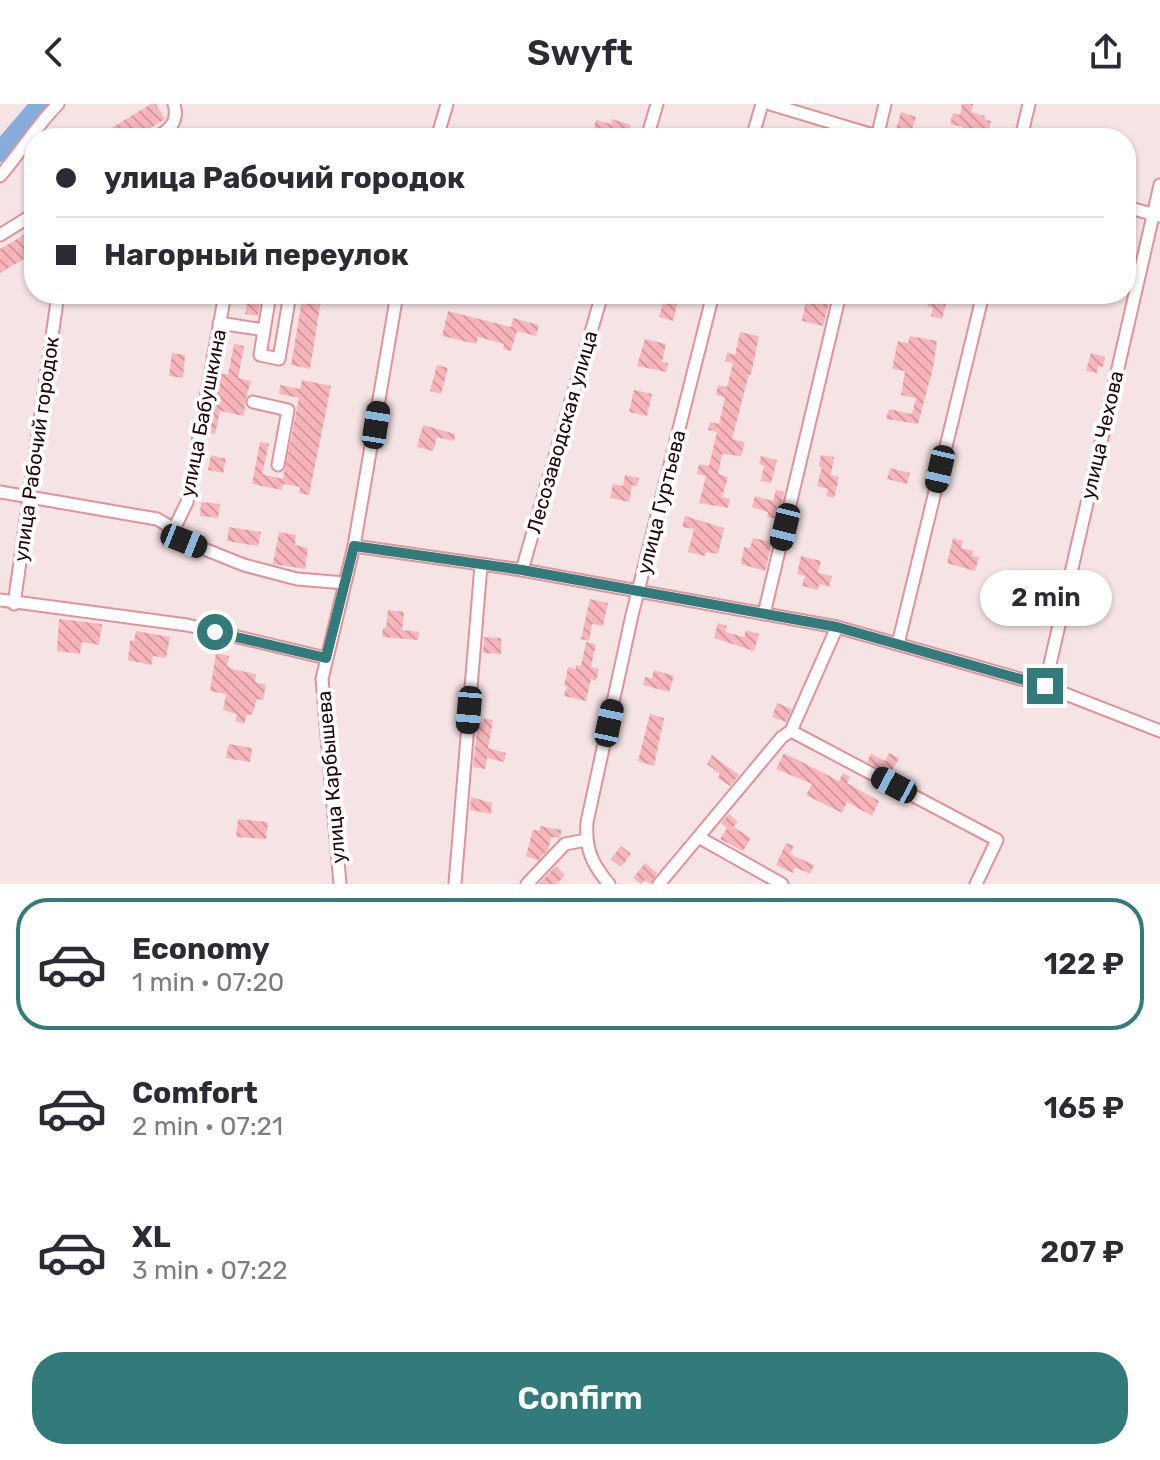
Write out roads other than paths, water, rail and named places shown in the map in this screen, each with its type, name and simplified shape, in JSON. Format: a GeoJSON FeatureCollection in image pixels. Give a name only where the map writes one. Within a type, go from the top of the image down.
{"type":"FeatureCollection","features":[{"type":"Feature","properties":{"kind":"street"},"geometry":{"type":"LineString","coordinates":[[37,128],[58,104]]}},
{"type":"Feature","properties":{"kind":"street"},"geometry":{"type":"LineString","coordinates":[[171,128],[175,122],[174,104]]}},
{"type":"Feature","properties":{"kind":"street"},"geometry":{"type":"LineString","coordinates":[[650,128],[657,104]]}},
{"type":"Feature","properties":{"kind":"street"},"geometry":{"type":"LineString","coordinates":[[755,128],[762,104]]}},
{"type":"Feature","properties":{"kind":"street"},"geometry":{"type":"LineString","coordinates":[[770,104],[849,128]]}},
{"type":"Feature","properties":{"kind":"street"},"geometry":{"type":"LineString","coordinates":[[881,128],[885,104]]}},
{"type":"Feature","properties":{"kind":"street"},"geometry":{"type":"LineString","coordinates":[[1023,128],[1029,104]]}},
{"type":"Feature","properties":{"kind":"street"},"geometry":{"type":"LineString","coordinates":[[439,128],[444,105]]}},
{"type":"Feature","properties":{"kind":"street"},"geometry":{"type":"LineString","coordinates":[[0,176],[24,149]]}},
{"type":"Feature","properties":{"kind":"street","name":"улица Чехова"},"geometry":{"type":"LineString","coordinates":[[1136,303],[1157,215],[1160,185]]}},
{"type":"Feature","properties":{"kind":"street"},"geometry":{"type":"LineString","coordinates":[[1136,210],[1157,215]]}},
{"type":"Feature","properties":{"kind":"street"},"geometry":{"type":"LineString","coordinates":[[0,235],[24,220]]}},
{"type":"Feature","properties":{"kind":"street","name":"улица Рабочий городок"},"geometry":{"type":"LineString","coordinates":[[14,604],[57,304]]}},
{"type":"Feature","properties":{"kind":"street","name":"улица Бабушкина"},"geometry":{"type":"LineString","coordinates":[[174,529],[187,502],[223,304]]}},
{"type":"Feature","properties":{"kind":"street"},"geometry":{"type":"LineString","coordinates":[[268,304],[260,355],[279,359],[288,304]]}},
{"type":"Feature","properties":{"kind":"street","name":"улица Карбышева"},"geometry":{"type":"LineString","coordinates":[[340,884],[322,679],[354,546],[395,304]]}},
{"type":"Feature","properties":{"kind":"street","name":"Лесозаводская улица"},"geometry":{"type":"LineString","coordinates":[[522,570],[599,304]]}},
{"type":"Feature","properties":{"kind":"street","name":"улица Гуртьева"},"geometry":{"type":"LineString","coordinates":[[587,846],[587,822],[638,593],[710,304]]}},
{"type":"Feature","properties":{"kind":"street"},"geometry":{"type":"LineString","coordinates":[[764,614],[838,304]]}},
{"type":"Feature","properties":{"kind":"street"},"geometry":{"type":"LineString","coordinates":[[898,644],[981,304]]}},
{"type":"Feature","properties":{"kind":"street","name":"улица Чехова"},"geometry":{"type":"LineString","coordinates":[[1045,686],[1136,304]]}},
{"type":"Feature","properties":{"kind":"street"},"geometry":{"type":"LineString","coordinates":[[219,323],[264,330]]}},
{"type":"Feature","properties":{"kind":"street"},"geometry":{"type":"LineString","coordinates":[[253,402],[288,410],[278,465]]}},
{"type":"Feature","properties":{"kind":"street"},"geometry":{"type":"LineString","coordinates":[[0,492],[157,519],[174,529],[184,541],[244,565],[297,579],[345,583]]}},
{"type":"Feature","properties":{"kind":"street"},"geometry":{"type":"LineString","coordinates":[[354,546],[522,570],[837,627],[1045,686],[1160,731]]}},
{"type":"Feature","properties":{"kind":"street"},"geometry":{"type":"LineString","coordinates":[[455,884],[481,565]]}},
{"type":"Feature","properties":{"kind":"street"},"geometry":{"type":"LineString","coordinates":[[0,600],[187,625],[326,658]]}},
{"type":"Feature","properties":{"kind":"street"},"geometry":{"type":"LineString","coordinates":[[659,884],[782,737],[791,731],[837,627]]}},
{"type":"Feature","properties":{"kind":"street"},"geometry":{"type":"LineString","coordinates":[[791,731],[997,840],[976,884]]}},
{"type":"Feature","properties":{"kind":"street"},"geometry":{"type":"LineString","coordinates":[[700,838],[782,884]]}},
{"type":"Feature","properties":{"kind":"street"},"geometry":{"type":"LineString","coordinates":[[527,884],[560,848],[587,846],[593,863],[609,884]]}},
{"type":"Feature","properties":{"kind":"waterway"},"geometry":{"type":"LineString","coordinates":[[0,152],[41,104]]}}]}
